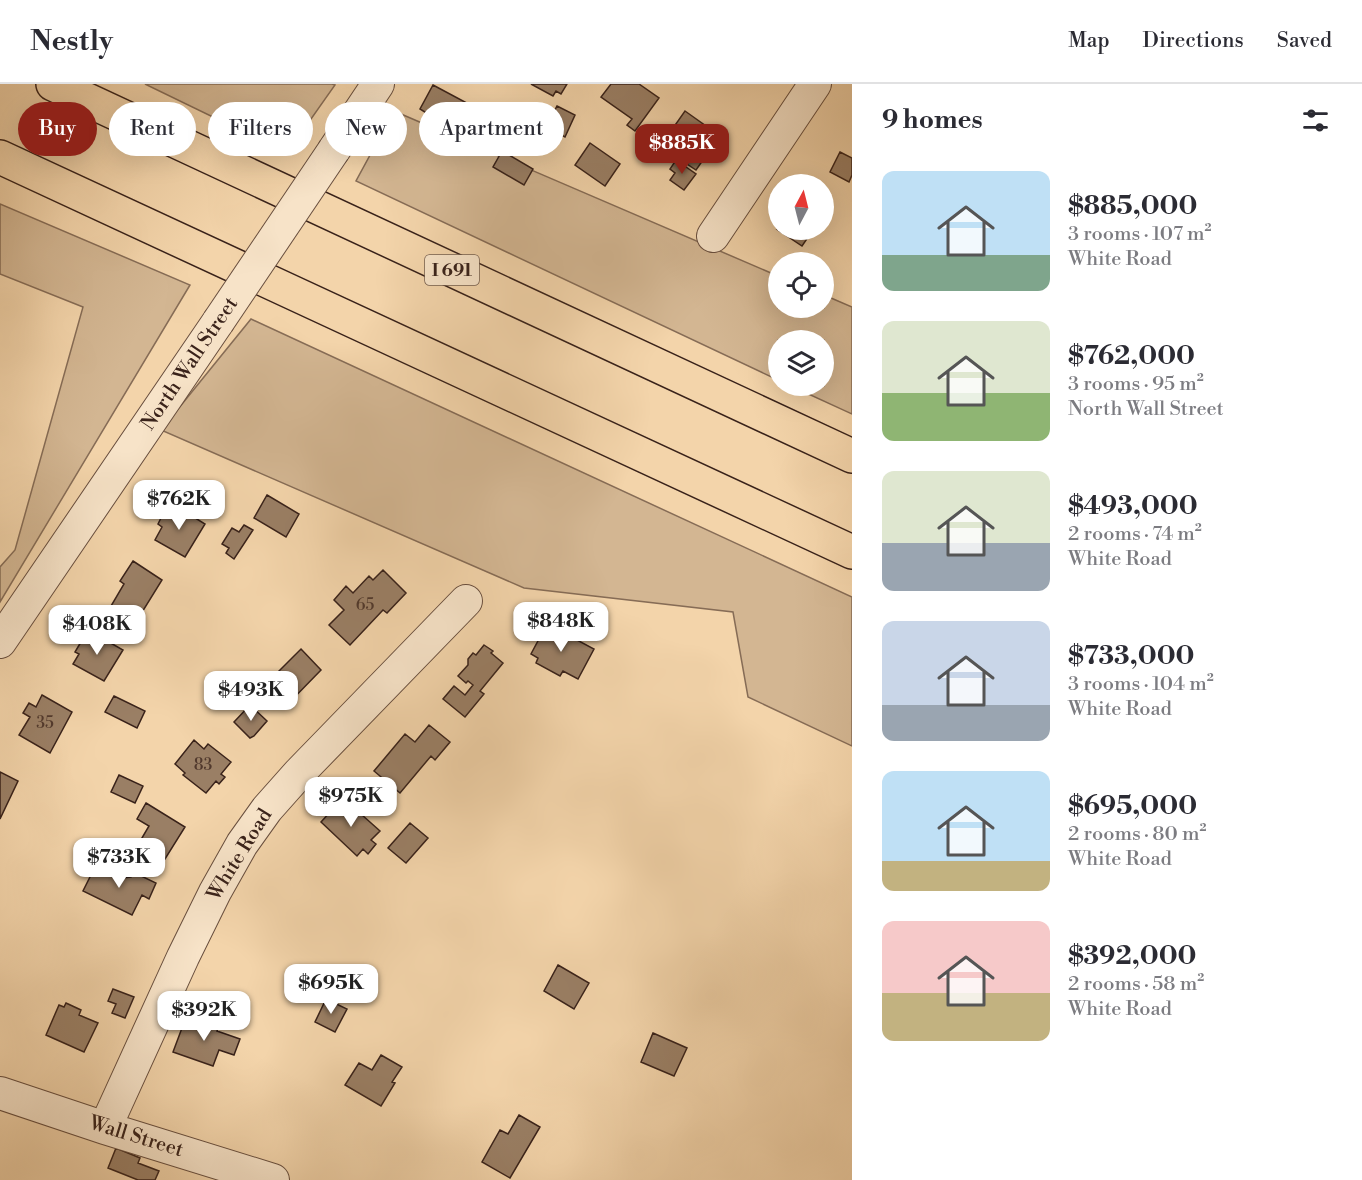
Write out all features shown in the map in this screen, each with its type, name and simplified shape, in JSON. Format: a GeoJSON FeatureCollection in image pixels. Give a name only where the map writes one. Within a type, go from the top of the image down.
{"type":"FeatureCollection","features":[{"type":"Feature","properties":{"kind":"highway","name":"I 691"},"geometry":{"type":"LineString","coordinates":[[53,84],[852,456]]}},
{"type":"Feature","properties":{"kind":"highway"},"geometry":{"type":"LineString","coordinates":[[0,157],[852,552]]}},
{"type":"Feature","properties":{"kind":"street","name":"North Wall Street"},"geometry":{"type":"LineString","coordinates":[[0,642],[378,84]]}},
{"type":"Feature","properties":{"kind":"street"},"geometry":{"type":"LineString","coordinates":[[713,236],[814,84]]}},
{"type":"Feature","properties":{"kind":"street","name":"White Road"},"geometry":{"type":"LineString","coordinates":[[105,1128],[183,957],[242,844],[267,809],[299,773],[466,601]]}},
{"type":"Feature","properties":{"kind":"street","name":"Wall Street"},"geometry":{"type":"LineString","coordinates":[[0,1093],[273,1180]]}},
{"type":"Feature","properties":{"kind":"shaded area"},"geometry":{"type":"Polygon","coordinates":[[[145,84],[335,85],[313,116],[313,102],[208,102],[208,115],[196,109],[196,102],[182,102],[145,84]]]}},
{"type":"Feature","properties":{"kind":"shaded area"},"geometry":{"type":"Polygon","coordinates":[[[407,117],[419,122],[419,156],[499,156],[768,272],[768,318],[834,318],[834,299],[852,307],[852,414],[813,396],[834,396],[834,330],[768,330],[768,375],[356,181],[370,156],[407,156],[407,117]]]}},
{"type":"Feature","properties":{"kind":"shaded area"},"geometry":{"type":"Polygon","coordinates":[[[0,204],[190,285],[0,602],[0,567],[15,550],[83,307],[0,274],[0,204]]]}},
{"type":"Feature","properties":{"kind":"shaded area"},"geometry":{"type":"Polygon","coordinates":[[[251,319],[852,597],[852,746],[748,697],[733,612],[524,588],[161,430],[251,319]]]}},
{"type":"Feature","properties":{"kind":"building"},"geometry":{"type":"Polygon","coordinates":[[[531,84],[567,84],[561,94],[556,91],[553,96],[531,84]]]}},
{"type":"Feature","properties":{"kind":"building"},"geometry":{"type":"Polygon","coordinates":[[[611,84],[639,84],[659,98],[635,131],[627,125],[632,119],[601,97],[611,84]]]}},
{"type":"Feature","properties":{"kind":"building"},"geometry":{"type":"Polygon","coordinates":[[[433,85],[465,102],[424,102],[433,85]]]}},
{"type":"Feature","properties":{"kind":"building"},"geometry":{"type":"Polygon","coordinates":[[[564,110],[575,115],[564,136],[564,110]]]}},
{"type":"Feature","properties":{"kind":"building"},"geometry":{"type":"Polygon","coordinates":[[[685,111],[720,136],[696,170],[687,164],[692,157],[666,138],[685,111]]]}},
{"type":"Feature","properties":{"kind":"building"},"geometry":{"type":"Polygon","coordinates":[[[590,143],[620,164],[605,186],[575,165],[590,143]]]}},
{"type":"Feature","properties":{"kind":"building"},"geometry":{"type":"Polygon","coordinates":[[[840,152],[852,158],[852,175],[849,182],[830,172],[840,152]]]}},
{"type":"Feature","properties":{"kind":"building"},"geometry":{"type":"Polygon","coordinates":[[[499,156],[511,156],[533,169],[524,185],[493,167],[499,156]]]}},
{"type":"Feature","properties":{"kind":"building"},"geometry":{"type":"Polygon","coordinates":[[[676,160],[696,174],[684,190],[670,180],[675,173],[670,169],[676,160]]]}},
{"type":"Feature","properties":{"kind":"building"},"geometry":{"type":"Polygon","coordinates":[[[793,240],[806,240],[802,246],[793,240]]]}},
{"type":"Feature","properties":{"kind":"building"},"geometry":{"type":"Polygon","coordinates":[[[267,495],[299,514],[286,537],[254,518],[267,495]]]}},
{"type":"Feature","properties":{"kind":"building"},"geometry":{"type":"Polygon","coordinates":[[[176,506],[205,524],[185,557],[155,540],[162,527],[158,524],[163,514],[169,517],[176,506]]]}},
{"type":"Feature","properties":{"kind":"building"},"geometry":{"type":"Polygon","coordinates":[[[244,525],[253,530],[234,559],[226,553],[229,548],[222,544],[232,528],[239,532],[244,525]]]}},
{"type":"Feature","properties":{"kind":"building"},"geometry":{"type":"Polygon","coordinates":[[[133,561],[162,580],[136,622],[111,606],[124,584],[120,581],[133,561]]]}},
{"type":"Feature","properties":{"kind":"building"},"geometry":{"type":"Polygon","coordinates":[[[383,570],[406,593],[387,613],[383,610],[350,645],[329,625],[344,610],[334,600],[346,586],[353,593],[369,576],[373,580],[383,570]]]}},
{"type":"Feature","properties":{"kind":"building"},"geometry":{"type":"Polygon","coordinates":[[[547,624],[594,649],[578,679],[563,671],[560,676],[536,663],[538,658],[531,654],[547,624]]]}},
{"type":"Feature","properties":{"kind":"building"},"geometry":{"type":"Polygon","coordinates":[[[88,630],[123,650],[104,681],[73,664],[79,654],[75,652],[88,630]]]}},
{"type":"Feature","properties":{"kind":"building"},"geometry":{"type":"Polygon","coordinates":[[[484,645],[493,651],[491,653],[503,663],[480,691],[484,694],[465,717],[443,699],[454,686],[465,695],[473,685],[468,681],[466,683],[458,676],[468,665],[468,659],[473,653],[476,655],[484,645]]]}},
{"type":"Feature","properties":{"kind":"building"},"geometry":{"type":"Polygon","coordinates":[[[301,649],[321,670],[284,708],[263,687],[301,649]]]}},
{"type":"Feature","properties":{"kind":"building"},"geometry":{"type":"Polygon","coordinates":[[[42,695],[72,712],[50,753],[19,735],[30,717],[23,713],[29,703],[36,707],[42,695]]]}},
{"type":"Feature","properties":{"kind":"building"},"geometry":{"type":"Polygon","coordinates":[[[114,696],[145,711],[137,728],[105,712],[114,696]]]}},
{"type":"Feature","properties":{"kind":"building"},"geometry":{"type":"Polygon","coordinates":[[[250,705],[267,721],[250,738],[234,722],[250,705]]]}},
{"type":"Feature","properties":{"kind":"building"},"geometry":{"type":"Polygon","coordinates":[[[429,725],[450,742],[435,760],[431,756],[400,793],[374,771],[405,734],[415,742],[429,725]]]}},
{"type":"Feature","properties":{"kind":"building"},"geometry":{"type":"Polygon","coordinates":[[[194,740],[204,749],[208,744],[231,762],[221,774],[225,777],[219,784],[216,781],[206,793],[183,775],[185,773],[175,764],[194,740]]]}},
{"type":"Feature","properties":{"kind":"building"},"geometry":{"type":"Polygon","coordinates":[[[0,772],[18,781],[0,819],[0,772]]]}},
{"type":"Feature","properties":{"kind":"building"},"geometry":{"type":"Polygon","coordinates":[[[119,775],[143,786],[135,803],[111,792],[119,775]]]}},
{"type":"Feature","properties":{"kind":"building"},"geometry":{"type":"Polygon","coordinates":[[[343,798],[380,831],[371,840],[376,844],[368,854],[363,849],[357,856],[321,822],[343,798]]]}},
{"type":"Feature","properties":{"kind":"building"},"geometry":{"type":"Polygon","coordinates":[[[146,803],[185,827],[165,859],[139,843],[149,826],[137,819],[146,803]]]}},
{"type":"Feature","properties":{"kind":"building"},"geometry":{"type":"Polygon","coordinates":[[[410,823],[428,838],[406,863],[388,848],[410,823]]]}},
{"type":"Feature","properties":{"kind":"building"},"geometry":{"type":"Polygon","coordinates":[[[96,865],[122,878],[131,877],[133,872],[156,883],[149,899],[142,895],[132,915],[83,891],[96,865]]]}},
{"type":"Feature","properties":{"kind":"building"},"geometry":{"type":"Polygon","coordinates":[[[558,965],[589,983],[574,1009],[544,991],[558,965]]]}},
{"type":"Feature","properties":{"kind":"building"},"geometry":{"type":"Polygon","coordinates":[[[113,989],[134,997],[125,1018],[112,1013],[116,1004],[108,1001],[113,989]]]}},
{"type":"Feature","properties":{"kind":"building"},"geometry":{"type":"Polygon","coordinates":[[[326,999],[347,1009],[335,1032],[315,1022],[326,999]]]}},
{"type":"Feature","properties":{"kind":"building"},"geometry":{"type":"Polygon","coordinates":[[[66,1003],[81,1010],[79,1015],[98,1023],[84,1052],[46,1035],[59,1005],[64,1007],[66,1003]]]}},
{"type":"Feature","properties":{"kind":"building"},"geometry":{"type":"Polygon","coordinates":[[[185,1020],[206,1027],[209,1020],[220,1024],[217,1031],[240,1039],[234,1055],[219,1050],[213,1066],[173,1052],[185,1020]]]}},
{"type":"Feature","properties":{"kind":"building"},"geometry":{"type":"Polygon","coordinates":[[[653,1033],[687,1048],[674,1076],[641,1062],[653,1033]]]}},
{"type":"Feature","properties":{"kind":"building"},"geometry":{"type":"Polygon","coordinates":[[[381,1055],[402,1067],[381,1106],[345,1085],[359,1063],[372,1070],[381,1055]]]}},
{"type":"Feature","properties":{"kind":"building"},"geometry":{"type":"Polygon","coordinates":[[[519,1115],[540,1127],[510,1178],[482,1162],[500,1130],[508,1134],[519,1115]]]}},
{"type":"Feature","properties":{"kind":"building"},"geometry":{"type":"Polygon","coordinates":[[[116,1148],[140,1158],[138,1163],[159,1171],[155,1180],[138,1180],[108,1168],[116,1148]]]}}]}
